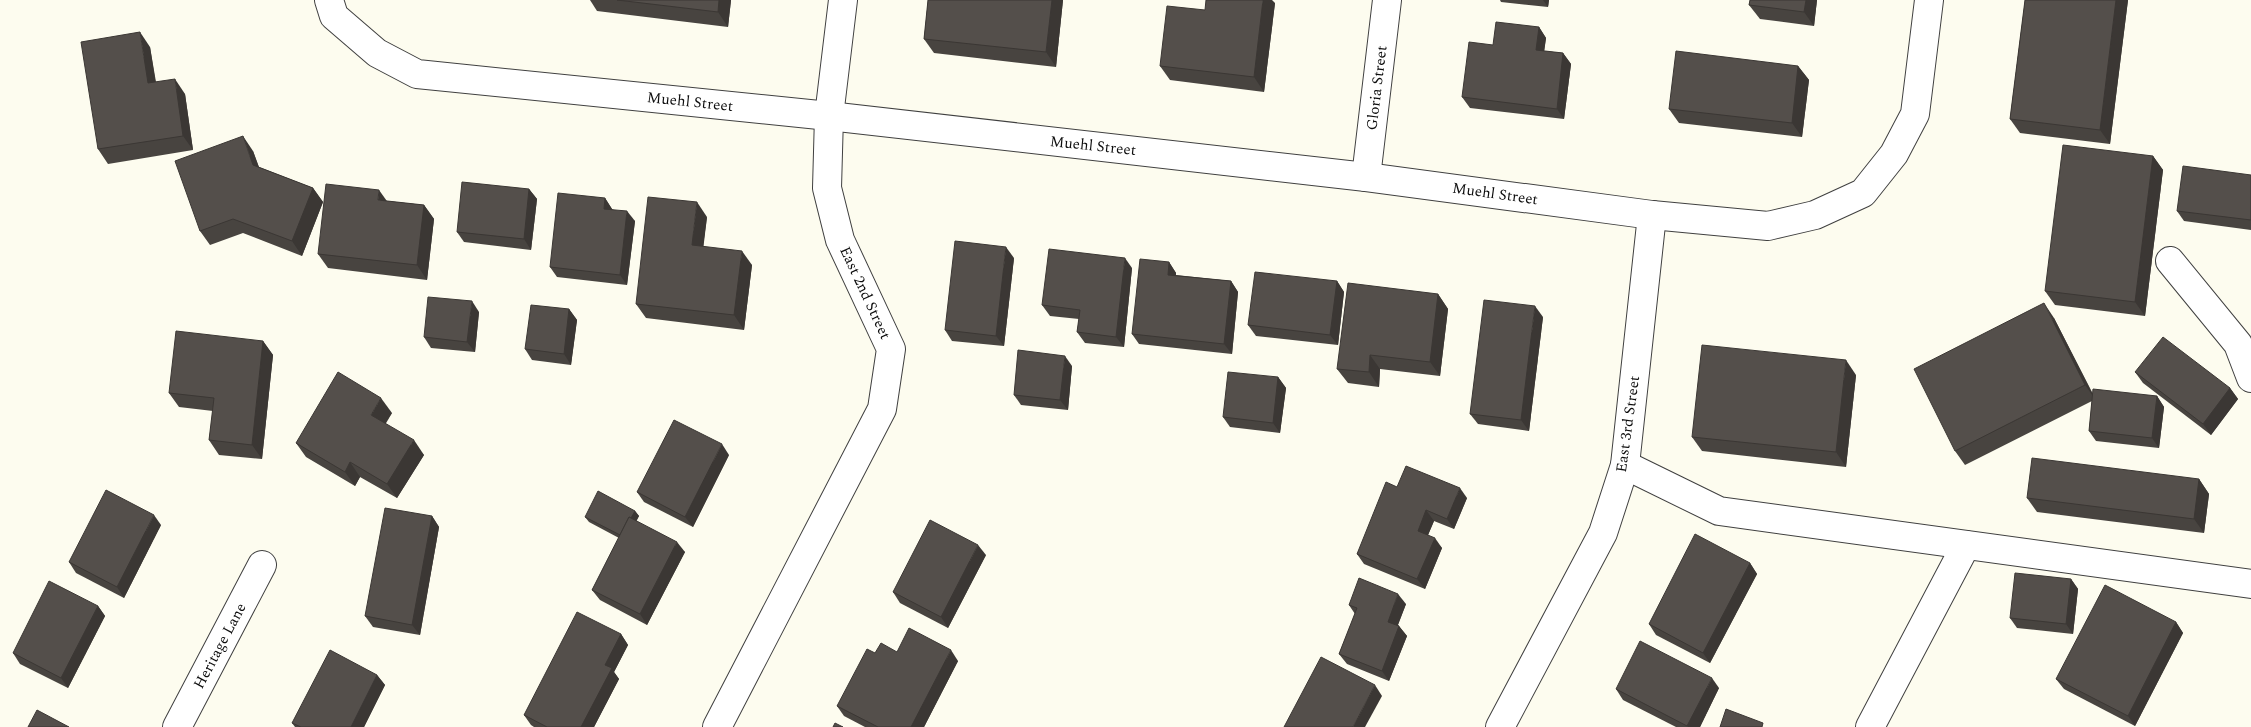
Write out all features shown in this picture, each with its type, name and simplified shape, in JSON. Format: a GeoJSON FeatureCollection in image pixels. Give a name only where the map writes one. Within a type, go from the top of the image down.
{"type":"FeatureCollection","features":[{"type":"Feature","properties":{"kind":"street","name":"East 2nd Street"},"geometry":{"type":"LineString","coordinates":[[717,727],[882,409],[891,350],[840,240],[827,188],[830,116],[843,0]]}},
{"type":"Feature","properties":{"kind":"street","name":"Gloria Street"},"geometry":{"type":"LineString","coordinates":[[1366,177],[1387,0]]}},
{"type":"Feature","properties":{"kind":"street","name":"Muehl Street"},"geometry":{"type":"LineString","coordinates":[[332,8],[377,53],[417,74],[830,116],[1366,177],[1652,214],[1768,226],[1815,214],[1863,193],[1894,154],[1915,114],[1929,0]]}},
{"type":"Feature","properties":{"kind":"street","name":"East 3rd Street"},"geometry":{"type":"LineString","coordinates":[[1500,727],[1603,533],[1625,465],[1652,214]]}},
{"type":"Feature","properties":{"kind":"street"},"geometry":{"type":"LineString","coordinates":[[2170,261],[2238,344],[2251,378]]}},
{"type":"Feature","properties":{"kind":"street"},"geometry":{"type":"LineString","coordinates":[[1625,465],[1719,511],[2251,584]]}},
{"type":"Feature","properties":{"kind":"street"},"geometry":{"type":"LineString","coordinates":[[1870,727],[1966,545]]}},
{"type":"Feature","properties":{"kind":"street","name":"Heritage Lane"},"geometry":{"type":"LineString","coordinates":[[177,727],[262,565]]}},
{"type":"Feature","properties":{"kind":"building"},"geometry":{"type":"Polygon","coordinates":[[[617,0],[719,0],[718,12],[617,0]]]}},
{"type":"Feature","properties":{"kind":"building"},"geometry":{"type":"Polygon","coordinates":[[[928,0],[1052,0],[1046,52],[924,39],[928,0]]]}},
{"type":"Feature","properties":{"kind":"building"},"geometry":{"type":"Polygon","coordinates":[[[1206,0],[1263,0],[1254,77],[1160,66],[1167,6],[1205,10],[1206,0]]]}},
{"type":"Feature","properties":{"kind":"building"},"geometry":{"type":"Polygon","coordinates":[[[1750,0],[1806,0],[1804,12],[1749,5],[1750,0]]]}},
{"type":"Feature","properties":{"kind":"building"},"geometry":{"type":"Polygon","coordinates":[[[2025,0],[2116,0],[2100,130],[2010,119],[2025,0]]]}},
{"type":"Feature","properties":{"kind":"building"},"geometry":{"type":"Polygon","coordinates":[[[1496,22],[1539,27],[1536,50],[1563,53],[1557,109],[1462,97],[1469,42],[1493,45],[1496,22]]]}},
{"type":"Feature","properties":{"kind":"building"},"geometry":{"type":"Polygon","coordinates":[[[140,32],[148,83],[175,79],[183,136],[98,149],[81,42],[140,32]]]}},
{"type":"Feature","properties":{"kind":"building"},"geometry":{"type":"Polygon","coordinates":[[[1676,51],[1798,66],[1792,123],[1669,109],[1676,51]]]}},
{"type":"Feature","properties":{"kind":"building"},"geometry":{"type":"Polygon","coordinates":[[[243,136],[253,165],[313,188],[292,241],[233,219],[200,231],[175,161],[243,136]]]}},
{"type":"Feature","properties":{"kind":"building"},"geometry":{"type":"Polygon","coordinates":[[[2063,145],[2153,156],[2135,302],[2045,291],[2063,145]]]}},
{"type":"Feature","properties":{"kind":"building"},"geometry":{"type":"Polygon","coordinates":[[[2183,166],[2251,175],[2251,220],[2177,211],[2183,166]]]}},
{"type":"Feature","properties":{"kind":"building"},"geometry":{"type":"Polygon","coordinates":[[[462,182],[529,189],[524,239],[457,232],[462,182]]]}},
{"type":"Feature","properties":{"kind":"building"},"geometry":{"type":"Polygon","coordinates":[[[326,184],[379,190],[378,200],[424,205],[417,265],[318,254],[326,184]]]}},
{"type":"Feature","properties":{"kind":"building"},"geometry":{"type":"Polygon","coordinates":[[[558,193],[605,198],[604,209],[627,211],[620,275],[550,267],[558,193]]]}},
{"type":"Feature","properties":{"kind":"building"},"geometry":{"type":"Polygon","coordinates":[[[648,197],[697,202],[692,245],[742,251],[734,315],[636,304],[648,197]]]}},
{"type":"Feature","properties":{"kind":"building"},"geometry":{"type":"Polygon","coordinates":[[[955,241],[1006,247],[996,336],[945,330],[955,241]]]}},
{"type":"Feature","properties":{"kind":"building"},"geometry":{"type":"Polygon","coordinates":[[[1049,249],[1125,258],[1116,337],[1077,332],[1080,310],[1042,305],[1049,249]]]}},
{"type":"Feature","properties":{"kind":"building"},"geometry":{"type":"Polygon","coordinates":[[[1140,259],[1169,262],[1168,275],[1231,281],[1224,344],[1132,334],[1140,259]]]}},
{"type":"Feature","properties":{"kind":"building"},"geometry":{"type":"Polygon","coordinates":[[[1255,272],[1337,281],[1330,335],[1248,325],[1255,272]]]}},
{"type":"Feature","properties":{"kind":"building"},"geometry":{"type":"Polygon","coordinates":[[[1348,283],[1438,294],[1430,362],[1370,355],[1369,372],[1337,369],[1348,283]]]}},
{"type":"Feature","properties":{"kind":"building"},"geometry":{"type":"Polygon","coordinates":[[[428,297],[472,301],[467,342],[424,337],[428,297]]]}},
{"type":"Feature","properties":{"kind":"building"},"geometry":{"type":"Polygon","coordinates":[[[1484,300],[1535,306],[1521,420],[1470,414],[1484,300]]]}},
{"type":"Feature","properties":{"kind":"building"},"geometry":{"type":"Polygon","coordinates":[[[2044,303],[2085,385],[1955,451],[1914,369],[2044,303]]]}},
{"type":"Feature","properties":{"kind":"building"},"geometry":{"type":"Polygon","coordinates":[[[531,305],[569,309],[564,354],[525,349],[531,305]]]}},
{"type":"Feature","properties":{"kind":"building"},"geometry":{"type":"Polygon","coordinates":[[[176,331],[263,341],[252,445],[209,440],[214,398],[169,393],[176,331]]]}},
{"type":"Feature","properties":{"kind":"building"},"geometry":{"type":"Polygon","coordinates":[[[2163,337],[2230,388],[2203,424],[2135,372],[2163,337]]]}},
{"type":"Feature","properties":{"kind":"building"},"geometry":{"type":"Polygon","coordinates":[[[1702,345],[1846,360],[1836,452],[1692,437],[1702,345]]]}},
{"type":"Feature","properties":{"kind":"building"},"geometry":{"type":"Polygon","coordinates":[[[1018,350],[1065,356],[1060,400],[1014,395],[1018,350]]]}},
{"type":"Feature","properties":{"kind":"building"},"geometry":{"type":"Polygon","coordinates":[[[338,372],[381,398],[371,415],[414,440],[387,484],[350,462],[345,472],[296,443],[338,372]]]}},
{"type":"Feature","properties":{"kind":"building"},"geometry":{"type":"Polygon","coordinates":[[[1228,372],[1278,377],[1273,423],[1223,417],[1228,372]]]}},
{"type":"Feature","properties":{"kind":"building"},"geometry":{"type":"Polygon","coordinates":[[[2093,389],[2157,396],[2152,438],[2089,431],[2093,389]]]}},
{"type":"Feature","properties":{"kind":"building"},"geometry":{"type":"Polygon","coordinates":[[[674,420],[722,444],[685,517],[637,492],[674,420]]]}},
{"type":"Feature","properties":{"kind":"building"},"geometry":{"type":"Polygon","coordinates":[[[2032,458],[2199,479],[2194,519],[2027,498],[2032,458]]]}},
{"type":"Feature","properties":{"kind":"building"},"geometry":{"type":"Polygon","coordinates":[[[1406,466],[1460,488],[1447,519],[1426,510],[1418,531],[1435,538],[1417,579],[1357,554],[1386,482],[1397,487],[1406,466]]]}},
{"type":"Feature","properties":{"kind":"building"},"geometry":{"type":"Polygon","coordinates":[[[106,490],[154,515],[117,587],[69,562],[106,490]]]}},
{"type":"Feature","properties":{"kind":"building"},"geometry":{"type":"Polygon","coordinates":[[[598,491],[635,511],[631,518],[629,517],[620,535],[585,517],[598,491]]]}},
{"type":"Feature","properties":{"kind":"building"},"geometry":{"type":"Polygon","coordinates":[[[385,508],[432,516],[412,625],[365,616],[385,508]]]}},
{"type":"Feature","properties":{"kind":"building"},"geometry":{"type":"Polygon","coordinates":[[[629,517],[677,542],[640,614],[592,590],[629,517]]]}},
{"type":"Feature","properties":{"kind":"building"},"geometry":{"type":"Polygon","coordinates":[[[930,520],[978,545],[941,617],[893,592],[930,520]]]}},
{"type":"Feature","properties":{"kind":"building"},"geometry":{"type":"Polygon","coordinates":[[[1695,534],[1750,563],[1703,653],[1649,624],[1695,534]]]}},
{"type":"Feature","properties":{"kind":"building"},"geometry":{"type":"Polygon","coordinates":[[[2015,573],[2071,579],[2066,624],[2010,618],[2015,573]]]}},
{"type":"Feature","properties":{"kind":"building"},"geometry":{"type":"Polygon","coordinates":[[[1359,578],[1398,594],[1388,622],[1399,626],[1382,671],[1339,654],[1357,608],[1349,605],[1359,578]]]}},
{"type":"Feature","properties":{"kind":"building"},"geometry":{"type":"Polygon","coordinates":[[[49,581],[98,606],[61,678],[13,653],[49,581]]]}},
{"type":"Feature","properties":{"kind":"building"},"geometry":{"type":"Polygon","coordinates":[[[2105,585],[2176,622],[2128,716],[2056,679],[2105,585]]]}},
{"type":"Feature","properties":{"kind":"building"},"geometry":{"type":"Polygon","coordinates":[[[577,612],[621,634],[605,665],[612,668],[581,727],[547,727],[524,715],[577,612]]]}},
{"type":"Feature","properties":{"kind":"building"},"geometry":{"type":"Polygon","coordinates":[[[909,628],[951,650],[911,727],[878,727],[837,706],[867,649],[875,653],[881,643],[897,652],[909,628]]]}},
{"type":"Feature","properties":{"kind":"building"},"geometry":{"type":"Polygon","coordinates":[[[1640,641],[1712,678],[1687,726],[1616,689],[1640,641]]]}},
{"type":"Feature","properties":{"kind":"building"},"geometry":{"type":"Polygon","coordinates":[[[330,650],[377,675],[351,727],[301,727],[292,723],[330,650]]]}},
{"type":"Feature","properties":{"kind":"building"},"geometry":{"type":"Polygon","coordinates":[[[1321,657],[1375,685],[1353,727],[1284,727],[1321,657]]]}},
{"type":"Feature","properties":{"kind":"building"},"geometry":{"type":"Polygon","coordinates":[[[1726,709],[1763,723],[1762,727],[1720,727],[1726,709]]]}},
{"type":"Feature","properties":{"kind":"building"},"geometry":{"type":"Polygon","coordinates":[[[37,710],[69,727],[28,727],[37,710]]]}},
{"type":"Feature","properties":{"kind":"building"},"geometry":{"type":"Polygon","coordinates":[[[835,723],[843,727],[833,727],[835,723]]]}}]}
